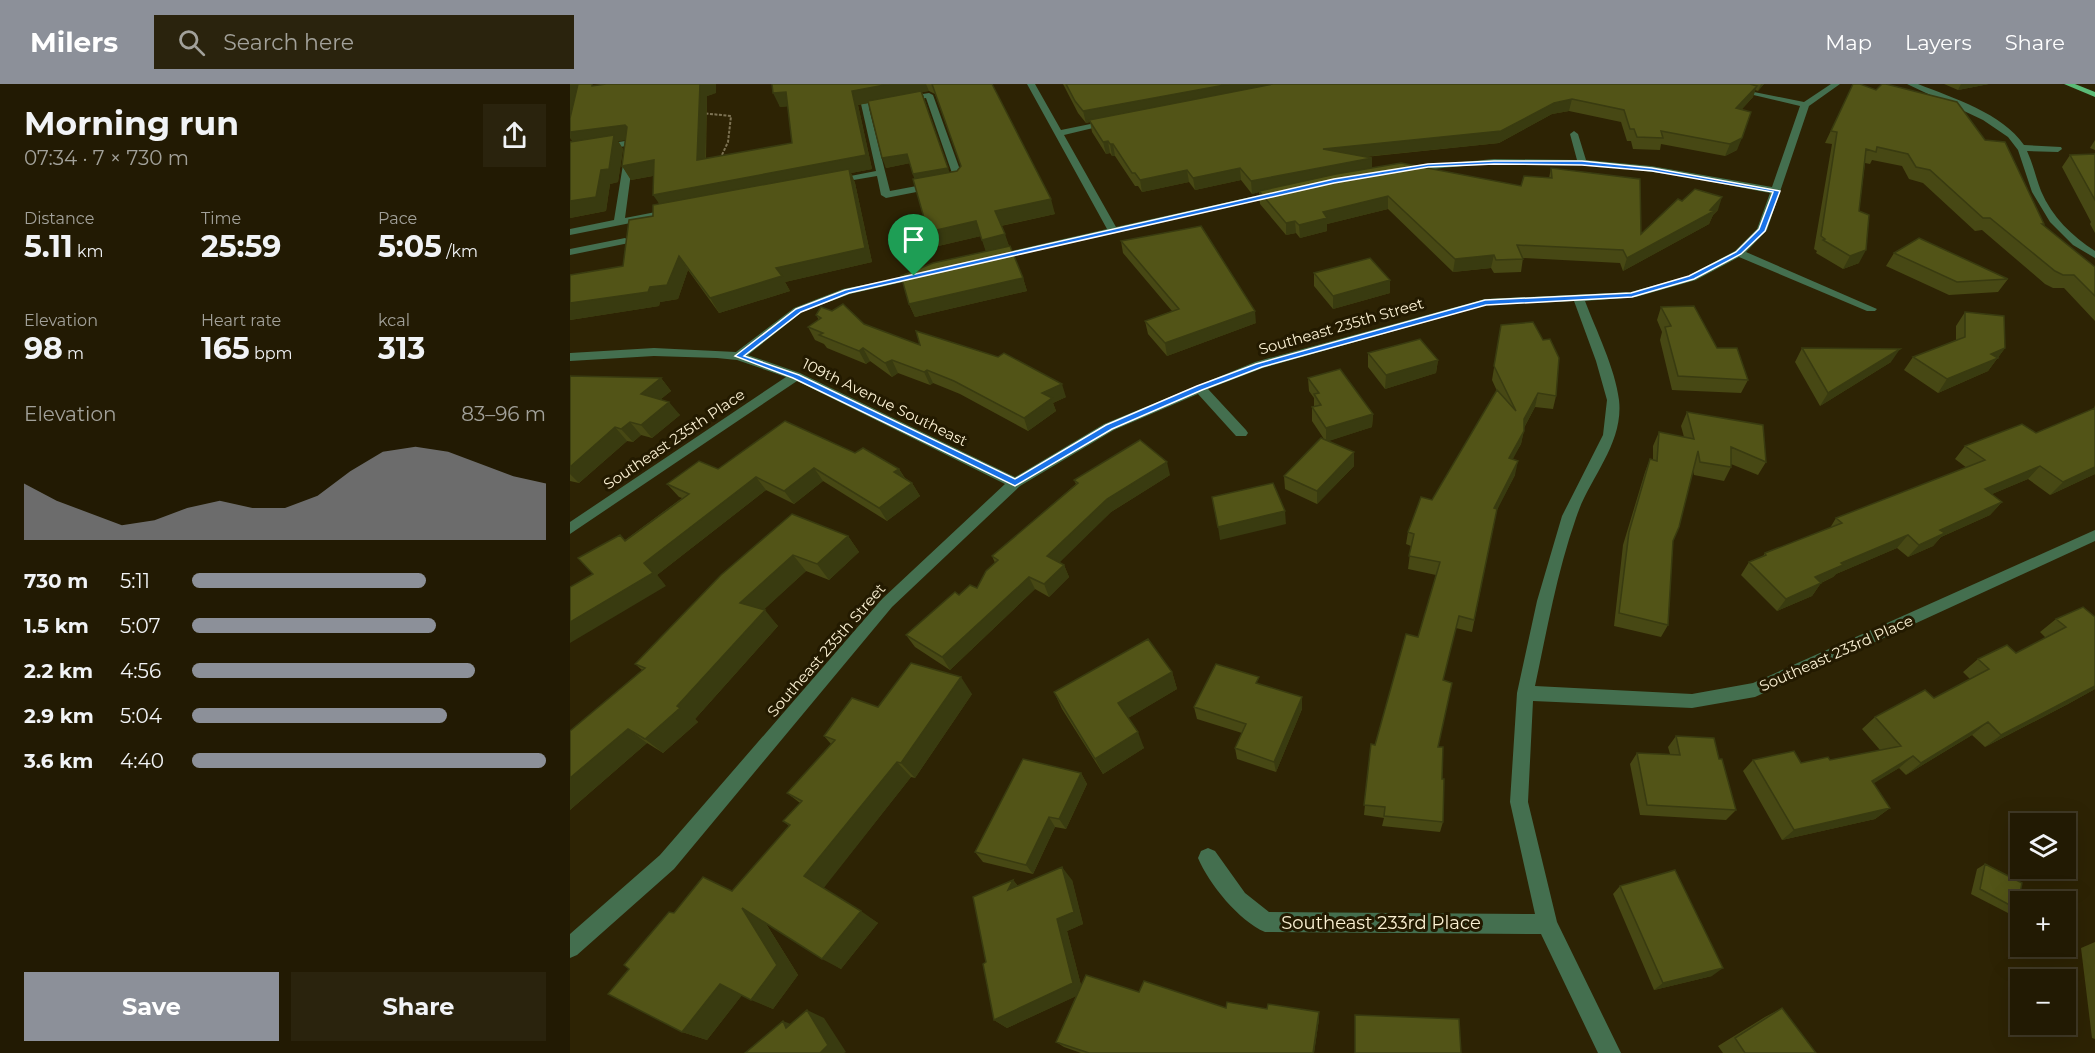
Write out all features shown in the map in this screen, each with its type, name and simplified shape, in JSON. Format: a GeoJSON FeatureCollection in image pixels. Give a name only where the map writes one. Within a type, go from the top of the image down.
{"type":"FeatureCollection","features":[{"type":"Feature","properties":{"kind":"main road"},"geometry":{"type":"LineString","coordinates":[[2068,84],[2095,95]]}},
{"type":"Feature","properties":{"kind":"street"},"geometry":{"type":"LineString","coordinates":[[1030,84],[1060,133],[1113,231]]}},
{"type":"Feature","properties":{"kind":"street"},"geometry":{"type":"LineString","coordinates":[[1749,93],[1805,105],[1836,84]]}},
{"type":"Feature","properties":{"kind":"street"},"geometry":{"type":"LineString","coordinates":[[1911,84],[1974,112],[2019,142],[2038,194],[2053,221],[2080,246],[2095,255]]}},
{"type":"Feature","properties":{"kind":"street"},"geometry":{"type":"LineString","coordinates":[[929,95],[959,181],[886,195],[880,173],[864,106],[929,95]]}},
{"type":"Feature","properties":{"kind":"street","name":"Southeast 235th Street"},"geometry":{"type":"LineString","coordinates":[[570,948],[667,862],[887,603],[1015,483],[1109,427],[1259,365],[1485,302],[1632,295],[1692,278],[1738,253],[1762,230],[1805,105]]}},
{"type":"Feature","properties":{"kind":"street"},"geometry":{"type":"LineString","coordinates":[[1060,133],[1114,122]]}},
{"type":"Feature","properties":{"kind":"street"},"geometry":{"type":"LineString","coordinates":[[1574,134],[1582,163]]}},
{"type":"Feature","properties":{"kind":"street"},"geometry":{"type":"LineString","coordinates":[[570,153],[631,143],[619,222]]}},
{"type":"Feature","properties":{"kind":"street"},"geometry":{"type":"LineString","coordinates":[[2021,148],[2058,150]]}},
{"type":"Feature","properties":{"kind":"street"},"geometry":{"type":"LineString","coordinates":[[1393,171],[1428,165],[1582,163],[1652,170],[1777,191]]}},
{"type":"Feature","properties":{"kind":"street"},"geometry":{"type":"LineString","coordinates":[[823,184],[880,173]]}},
{"type":"Feature","properties":{"kind":"street"},"geometry":{"type":"LineString","coordinates":[[986,260],[1287,192]]}},
{"type":"Feature","properties":{"kind":"street"},"geometry":{"type":"LineString","coordinates":[[570,231],[685,210]]}},
{"type":"Feature","properties":{"kind":"street"},"geometry":{"type":"LineString","coordinates":[[570,252],[625,241]]}},
{"type":"Feature","properties":{"kind":"street"},"geometry":{"type":"LineString","coordinates":[[1738,253],[1871,309]]}},
{"type":"Feature","properties":{"kind":"street"},"geometry":{"type":"LineString","coordinates":[[739,356],[798,310],[847,291],[928,273]]}},
{"type":"Feature","properties":{"kind":"street"},"geometry":{"type":"LineString","coordinates":[[1578,298],[1602,361],[1613,400],[1610,435],[1569,516],[1545,601],[1526,693],[1519,802],[1547,924],[1610,1053]]}},
{"type":"Feature","properties":{"kind":"street","name":"109th Avenue Southeast"},"geometry":{"type":"LineString","coordinates":[[570,357],[683,351],[739,356],[796,376],[1015,483]]}},
{"type":"Feature","properties":{"kind":"street","name":"Southeast 235th Place"},"geometry":{"type":"LineString","coordinates":[[570,529],[796,376]]}},
{"type":"Feature","properties":{"kind":"street"},"geometry":{"type":"LineString","coordinates":[[1200,388],[1241,434]]}},
{"type":"Feature","properties":{"kind":"street","name":"Southeast 233rd Place"},"geometry":{"type":"LineString","coordinates":[[1526,693],[1692,701],[1755,690],[2095,535]]}},
{"type":"Feature","properties":{"kind":"street","name":"Southeast 233rd Place"},"geometry":{"type":"LineString","coordinates":[[1208,858],[1238,900],[1265,922],[1547,924]]}},
{"type":"Feature","properties":{"kind":"path"},"geometry":{"type":"LineString","coordinates":[[700,113],[731,117],[728,147],[718,161]]}},
{"type":"Feature","properties":{"kind":"building"},"geometry":{"type":"Polygon","coordinates":[[[578,84],[592,84],[592,86],[700,84],[697,160],[792,143],[786,92],[773,93],[772,84],[890,84],[852,91],[866,155],[653,195],[654,160],[622,166],[627,127],[625,125],[570,132],[570,118],[578,84]]]}},
{"type":"Feature","properties":{"kind":"building"},"geometry":{"type":"Polygon","coordinates":[[[932,84],[992,84],[1051,199],[995,211],[1005,234],[982,240],[976,221],[928,232],[913,179],[957,171],[961,166],[932,84]]]}},
{"type":"Feature","properties":{"kind":"building"},"geometry":{"type":"Polygon","coordinates":[[[1066,84],[1230,84],[1083,111],[1066,84]]]}},
{"type":"Feature","properties":{"kind":"building"},"geometry":{"type":"Polygon","coordinates":[[[1273,84],[1750,84],[1757,86],[1736,108],[1751,112],[1742,138],[1730,144],[1661,131],[1663,138],[1637,137],[1634,129],[1630,129],[1624,110],[1572,99],[1554,103],[1501,131],[1323,149],[1372,158],[1251,181],[1240,168],[1193,178],[1187,170],[1140,180],[1135,173],[1132,173],[1113,144],[1108,141],[1103,142],[1089,120],[1273,84]]]}},
{"type":"Feature","properties":{"kind":"building"},"geometry":{"type":"Polygon","coordinates":[[[1853,84],[1876,90],[1882,84],[1886,84],[1957,102],[1985,140],[2005,142],[2044,224],[2042,224],[2095,267],[2095,296],[2074,275],[2063,275],[2055,271],[1990,218],[1983,218],[1930,170],[1916,167],[1908,154],[1877,147],[1876,152],[1866,149],[1859,211],[1869,215],[1866,250],[1850,256],[1823,240],[1825,239],[1821,236],[1837,132],[1831,131],[1853,84]]]}},
{"type":"Feature","properties":{"kind":"building"},"geometry":{"type":"Polygon","coordinates":[[[921,91],[948,168],[913,174],[907,154],[882,158],[868,101],[921,91]]]}},
{"type":"Feature","properties":{"kind":"building"},"geometry":{"type":"Polygon","coordinates":[[[614,135],[609,169],[601,170],[596,197],[570,201],[570,142],[614,135]]]}},
{"type":"Feature","properties":{"kind":"building"},"geometry":{"type":"Polygon","coordinates":[[[2095,154],[2095,200],[2070,155],[2095,154]]]}},
{"type":"Feature","properties":{"kind":"building"},"geometry":{"type":"Polygon","coordinates":[[[1401,163],[1521,186],[1524,176],[1552,178],[1551,168],[1640,179],[1641,234],[1678,199],[1682,201],[1695,189],[1722,197],[1710,210],[1714,211],[1627,258],[1623,250],[1517,245],[1523,259],[1496,260],[1494,255],[1455,259],[1388,196],[1323,212],[1327,218],[1299,225],[1295,221],[1286,223],[1259,191],[1401,163]]]}},
{"type":"Feature","properties":{"kind":"building"},"geometry":{"type":"Polygon","coordinates":[[[849,169],[865,248],[776,268],[782,276],[710,298],[679,256],[667,285],[650,287],[648,292],[570,303],[570,275],[623,266],[629,220],[653,216],[653,205],[849,169]]]}},
{"type":"Feature","properties":{"kind":"building"},"geometry":{"type":"Polygon","coordinates":[[[1201,226],[1255,311],[1165,343],[1145,321],[1179,309],[1121,241],[1201,226]]]}},
{"type":"Feature","properties":{"kind":"building"},"geometry":{"type":"Polygon","coordinates":[[[1919,238],[2008,279],[1957,282],[1894,253],[1919,238]]]}},
{"type":"Feature","properties":{"kind":"building"},"geometry":{"type":"Polygon","coordinates":[[[1010,246],[1023,278],[909,304],[901,276],[933,263],[1010,246]]]}},
{"type":"Feature","properties":{"kind":"building"},"geometry":{"type":"Polygon","coordinates":[[[1370,258],[1390,280],[1333,296],[1314,273],[1370,258]]]}},
{"type":"Feature","properties":{"kind":"building"},"geometry":{"type":"Polygon","coordinates":[[[843,304],[864,324],[920,345],[916,331],[998,357],[1004,353],[1062,384],[1042,393],[1052,398],[1024,418],[954,381],[892,360],[885,363],[863,348],[859,351],[819,335],[823,333],[808,327],[821,318],[816,315],[821,307],[832,311],[843,304]]]}},
{"type":"Feature","properties":{"kind":"building"},"geometry":{"type":"Polygon","coordinates":[[[1694,306],[1717,348],[1737,348],[1748,380],[1678,376],[1665,327],[1671,326],[1661,307],[1694,306]]]}},
{"type":"Feature","properties":{"kind":"building"},"geometry":{"type":"Polygon","coordinates":[[[1965,312],[2004,316],[2005,348],[1991,354],[1998,358],[1947,379],[1913,357],[1965,337],[1965,312]]]}},
{"type":"Feature","properties":{"kind":"building"},"geometry":{"type":"Polygon","coordinates":[[[1533,322],[1543,340],[1550,339],[1559,358],[1556,396],[1538,393],[1524,419],[1524,431],[1509,458],[1518,461],[1494,508],[1497,509],[1474,620],[1459,616],[1443,680],[1452,683],[1438,747],[1443,747],[1443,822],[1384,816],[1385,807],[1364,805],[1371,744],[1375,745],[1406,634],[1418,637],[1440,562],[1409,556],[1414,534],[1408,532],[1421,497],[1432,500],[1497,390],[1516,411],[1494,366],[1501,325],[1533,322]]]}},
{"type":"Feature","properties":{"kind":"building"},"geometry":{"type":"Polygon","coordinates":[[[1420,339],[1438,360],[1386,375],[1368,353],[1420,339]]]}},
{"type":"Feature","properties":{"kind":"building"},"geometry":{"type":"Polygon","coordinates":[[[1802,348],[1900,349],[1828,393],[1802,348]]]}},
{"type":"Feature","properties":{"kind":"building"},"geometry":{"type":"Polygon","coordinates":[[[1340,369],[1373,414],[1326,428],[1312,407],[1321,405],[1314,394],[1319,393],[1308,378],[1340,369]]]}},
{"type":"Feature","properties":{"kind":"building"},"geometry":{"type":"Polygon","coordinates":[[[570,376],[661,378],[641,394],[669,402],[641,425],[630,422],[621,429],[615,427],[570,467],[570,376]]]}},
{"type":"Feature","properties":{"kind":"building"},"geometry":{"type":"Polygon","coordinates":[[[2095,408],[2095,467],[2063,482],[2040,466],[1985,489],[2002,502],[1940,530],[1945,533],[1919,545],[1908,535],[1841,563],[1843,565],[1815,577],[1821,583],[1786,599],[1749,562],[1766,555],[1765,553],[1842,523],[1836,518],[1985,460],[1965,446],[2022,424],[2036,433],[2095,408]]]}},
{"type":"Feature","properties":{"kind":"building"},"geometry":{"type":"Polygon","coordinates":[[[1687,412],[1763,425],[1766,462],[1731,447],[1731,467],[1700,462],[1698,451],[1679,527],[1673,541],[1668,625],[1619,613],[1629,532],[1650,459],[1657,461],[1659,432],[1694,439],[1687,412]]]}},
{"type":"Feature","properties":{"kind":"building"},"geometry":{"type":"Polygon","coordinates":[[[785,421],[855,453],[863,448],[899,469],[894,472],[912,483],[879,508],[814,468],[784,491],[756,477],[644,563],[653,573],[570,622],[570,587],[593,574],[578,558],[620,535],[625,541],[689,494],[667,484],[699,461],[718,469],[785,421]]]}},
{"type":"Feature","properties":{"kind":"building"},"geometry":{"type":"Polygon","coordinates":[[[1321,438],[1354,452],[1317,491],[1284,476],[1321,438]]]}},
{"type":"Feature","properties":{"kind":"building"},"geometry":{"type":"Polygon","coordinates":[[[1140,440],[1167,462],[1107,499],[1047,556],[1064,565],[1044,584],[1029,577],[942,657],[906,635],[955,592],[959,595],[970,585],[977,588],[986,571],[998,560],[992,556],[1078,483],[1074,480],[1140,440]]]}},
{"type":"Feature","properties":{"kind":"building"},"geometry":{"type":"Polygon","coordinates":[[[1273,483],[1285,511],[1218,527],[1212,497],[1273,483]]]}},
{"type":"Feature","properties":{"kind":"building"},"geometry":{"type":"Polygon","coordinates":[[[792,514],[848,536],[817,564],[793,555],[740,603],[765,610],[677,706],[680,708],[645,739],[628,729],[570,778],[570,731],[645,668],[635,664],[721,575],[792,514]]]}},
{"type":"Feature","properties":{"kind":"building"},"geometry":{"type":"Polygon","coordinates":[[[2083,607],[2095,617],[2095,686],[2001,735],[1988,722],[1921,763],[1913,756],[1872,781],[1890,808],[1794,830],[1753,760],[1794,751],[1801,763],[1828,757],[1830,760],[1901,746],[1875,717],[1925,690],[1934,698],[1989,669],[1978,659],[2007,645],[2016,653],[2066,627],[2056,619],[2083,607]]]}},
{"type":"Feature","properties":{"kind":"building"},"geometry":{"type":"Polygon","coordinates":[[[1148,639],[1172,672],[1118,703],[1138,732],[1095,759],[1054,692],[1148,639]]]}},
{"type":"Feature","properties":{"kind":"building"},"geometry":{"type":"Polygon","coordinates":[[[911,663],[961,677],[901,763],[897,762],[804,876],[861,911],[822,959],[742,908],[777,965],[751,1000],[720,984],[682,1032],[608,994],[629,969],[624,965],[669,912],[674,913],[703,877],[732,891],[790,825],[783,821],[802,801],[787,793],[835,740],[824,736],[852,698],[878,707],[911,663]]]}},
{"type":"Feature","properties":{"kind":"building"},"geometry":{"type":"Polygon","coordinates":[[[1216,664],[1259,677],[1256,683],[1302,697],[1274,762],[1235,748],[1246,724],[1194,707],[1216,664]]]}},
{"type":"Feature","properties":{"kind":"building"},"geometry":{"type":"Polygon","coordinates":[[[1676,736],[1714,738],[1736,810],[1647,805],[1637,753],[1680,755],[1676,736]]]}},
{"type":"Feature","properties":{"kind":"building"},"geometry":{"type":"Polygon","coordinates":[[[1023,759],[1081,773],[1059,819],[1049,817],[1026,865],[975,852],[1023,759]]]}},
{"type":"Feature","properties":{"kind":"building"},"geometry":{"type":"Polygon","coordinates":[[[1985,864],[2010,877],[2010,879],[2022,883],[2020,891],[2010,891],[2010,905],[1980,889],[1985,864]]]}},
{"type":"Feature","properties":{"kind":"building"},"geometry":{"type":"Polygon","coordinates":[[[1062,867],[1074,912],[1057,919],[1073,983],[994,1020],[983,964],[986,962],[973,897],[1013,880],[1008,890],[1062,867]]]}},
{"type":"Feature","properties":{"kind":"building"},"geometry":{"type":"Polygon","coordinates":[[[1675,870],[1723,968],[1663,983],[1620,886],[1675,870]]]}},
{"type":"Feature","properties":{"kind":"building"},"geometry":{"type":"Polygon","coordinates":[[[1086,975],[1139,992],[1144,981],[1226,1008],[1227,1002],[1267,1009],[1268,1004],[1319,1012],[1313,1053],[1089,1053],[1056,1042],[1086,975]]]}},
{"type":"Feature","properties":{"kind":"building"},"geometry":{"type":"Polygon","coordinates":[[[1782,1008],[1816,1053],[1745,1053],[1735,1038],[1782,1008]]]}},
{"type":"Feature","properties":{"kind":"building"},"geometry":{"type":"Polygon","coordinates":[[[807,1010],[828,1045],[820,1053],[745,1053],[783,1021],[786,1028],[807,1010]]]}},
{"type":"Feature","properties":{"kind":"building"},"geometry":{"type":"Polygon","coordinates":[[[1355,1015],[1459,1019],[1461,1053],[1355,1053],[1355,1015]]]}},
{"type":"Feature","properties":{"kind":"route"},"geometry":{"type":"LineString","coordinates":[[1494,162],[1582,163],[1652,170],[1777,191],[1762,230],[1738,253],[1692,278],[1632,295],[1485,302],[1259,365],[1109,427],[1015,483],[796,376],[739,356],[798,310],[847,291],[914,276],[1334,181],[1428,165],[1494,162]]}}]}
